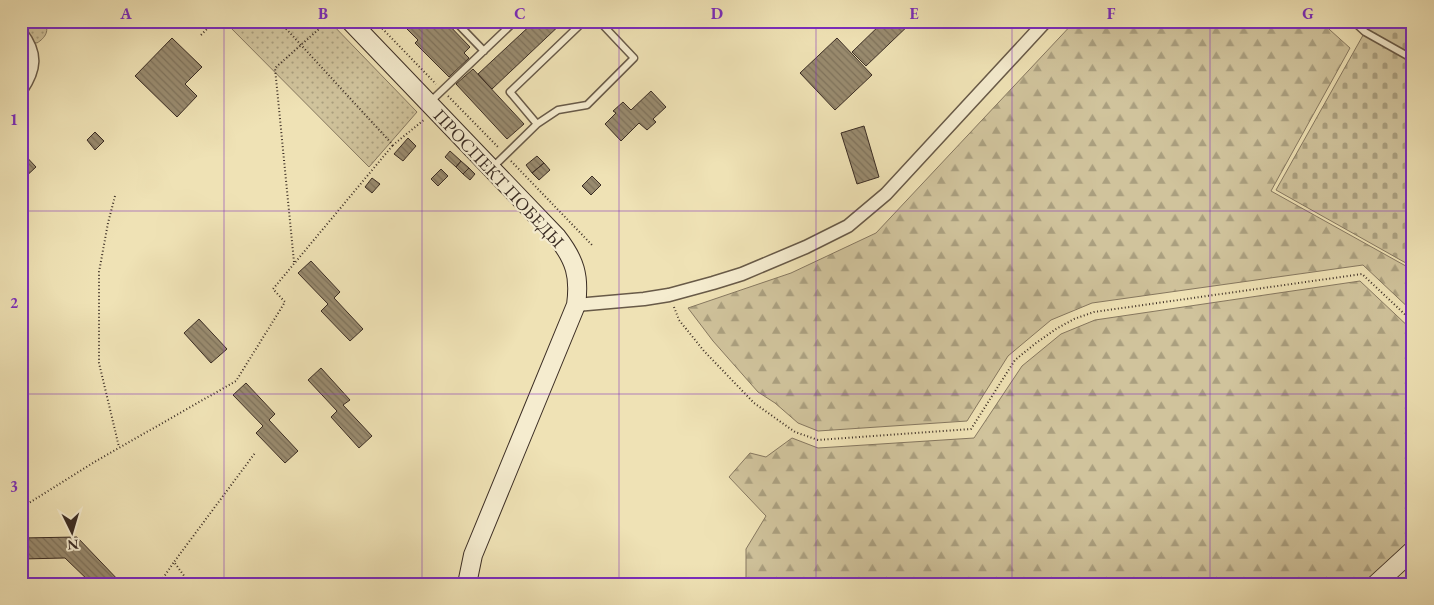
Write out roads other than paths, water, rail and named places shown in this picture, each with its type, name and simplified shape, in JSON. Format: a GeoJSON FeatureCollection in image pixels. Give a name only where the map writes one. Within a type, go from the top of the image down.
{"type":"FeatureCollection","features":[{"type":"Feature","properties":{"kind":"main road","name":"ПРОСПЕКТ ПОБЕДЫ"},"geometry":{"type":"LineString","coordinates":[[350,21],[557,237],[567,250],[576,270],[578,291],[576,305],[473,555],[466,584]]}},
{"type":"Feature","properties":{"kind":"main road"},"geometry":{"type":"LineString","coordinates":[[1376,584],[1413,550]]}},
{"type":"Feature","properties":{"kind":"street"},"geometry":{"type":"LineString","coordinates":[[576,305],[669,295],[742,274],[806,247],[848,226],[886,194],[1046,21]]}},
{"type":"Feature","properties":{"kind":"street"},"geometry":{"type":"LineString","coordinates":[[21,33],[29,46],[32,63],[29,78],[21,90]]}},
{"type":"Feature","properties":{"kind":"lane"},"geometry":{"type":"LineString","coordinates":[[455,21],[484,51]]}},
{"type":"Feature","properties":{"kind":"lane"},"geometry":{"type":"LineString","coordinates":[[432,106],[442,90],[515,21]]}},
{"type":"Feature","properties":{"kind":"lane"},"geometry":{"type":"LineString","coordinates":[[537,124],[510,92],[584,21]]}},
{"type":"Feature","properties":{"kind":"lane"},"geometry":{"type":"LineString","coordinates":[[492,168],[537,124],[558,110],[587,105],[634,58],[599,21]]}},
{"type":"Feature","properties":{"kind":"lane"},"geometry":{"type":"LineString","coordinates":[[1353,21],[1365,32],[1413,59]]}}]}
